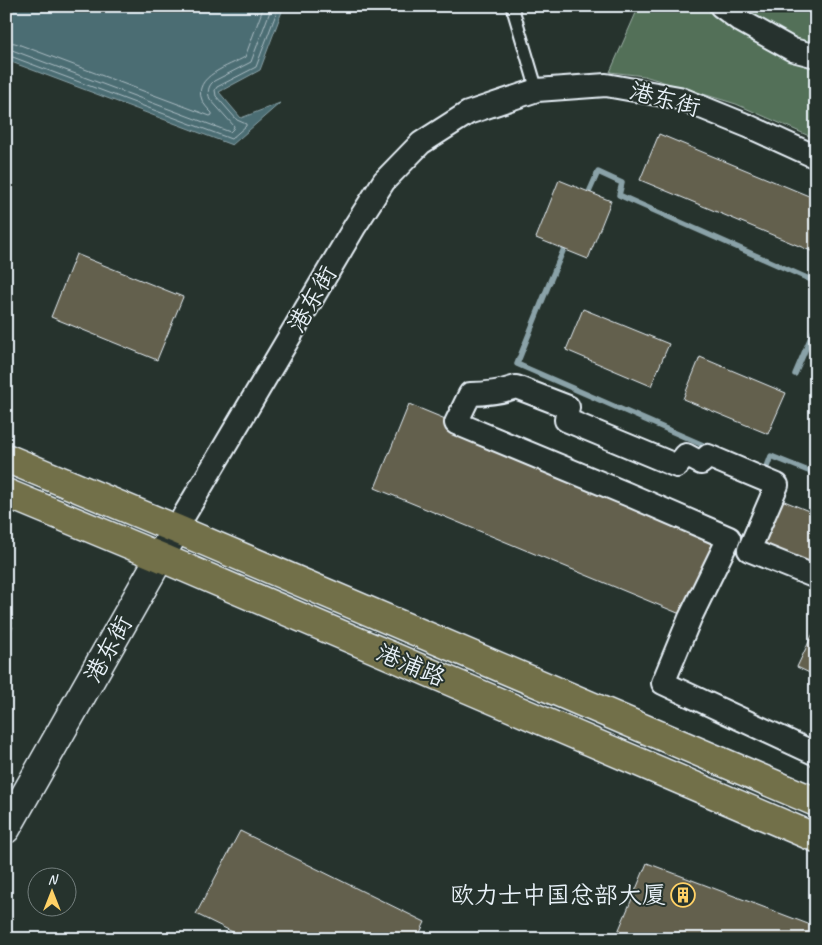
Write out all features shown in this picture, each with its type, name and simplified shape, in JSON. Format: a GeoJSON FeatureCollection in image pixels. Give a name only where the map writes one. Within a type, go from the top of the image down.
{"type":"FeatureCollection","features":[{"type":"Feature","properties":{"kind":"main road","name":"港浦路"},"geometry":{"type":"LineString","coordinates":[[6,458],[816,802]]}},
{"type":"Feature","properties":{"kind":"main road","name":"港浦路"},"geometry":{"type":"LineString","coordinates":[[6,493],[816,838]]}},
{"type":"Feature","properties":{"kind":"street"},"geometry":{"type":"LineString","coordinates":[[721,6],[741,22],[793,50],[816,56]]}},
{"type":"Feature","properties":{"kind":"street","name":"港东街"},"geometry":{"type":"LineString","coordinates":[[6,829],[160,557],[355,226],[384,181],[421,143],[468,113],[537,90],[606,84],[679,98],[748,126],[816,157]]}},
{"type":"Feature","properties":{"kind":"street"},"geometry":{"type":"LineString","coordinates":[[816,577],[750,550],[777,486],[708,456],[702,463],[686,455],[677,466],[566,420],[568,407],[516,387],[482,394],[470,394],[456,423],[729,538],[690,618],[663,684],[816,754]]}},
{"type":"Feature","properties":{"kind":"lane"},"geometry":{"type":"LineString","coordinates":[[512,6],[537,90]]}},
{"type":"Feature","properties":{"kind":"green space"},"geometry":{"type":"Polygon","coordinates":[[[639,6],[816,6],[816,139],[736,104],[644,76],[610,72],[639,6]]]}},
{"type":"Feature","properties":{"kind":"water"},"geometry":{"type":"Polygon","coordinates":[[[6,6],[284,6],[260,70],[219,92],[241,118],[280,103],[232,145],[6,60],[6,6]]]}},
{"type":"Feature","properties":{"kind":"building"},"geometry":{"type":"Polygon","coordinates":[[[659,134],[816,199],[816,253],[640,180],[659,134]]]}},
{"type":"Feature","properties":{"kind":"building"},"geometry":{"type":"Polygon","coordinates":[[[559,180],[611,201],[588,259],[536,238],[559,180]]]}},
{"type":"Feature","properties":{"kind":"building"},"geometry":{"type":"Polygon","coordinates":[[[76,254],[183,297],[157,360],[51,317],[76,254]]]}},
{"type":"Feature","properties":{"kind":"building"},"geometry":{"type":"Polygon","coordinates":[[[583,309],[669,344],[651,386],[566,350],[583,309]]]}},
{"type":"Feature","properties":{"kind":"building"},"geometry":{"type":"Polygon","coordinates":[[[700,357],[786,393],[768,434],[683,399],[700,357]]]}},
{"type":"Feature","properties":{"kind":"building"},"geometry":{"type":"Polygon","coordinates":[[[409,404],[729,538],[690,618],[375,488],[409,404]]]}},
{"type":"Feature","properties":{"kind":"building"},"geometry":{"type":"Polygon","coordinates":[[[772,496],[816,514],[816,577],[749,550],[772,496]]]}},
{"type":"Feature","properties":{"kind":"building"},"geometry":{"type":"Polygon","coordinates":[[[6,619],[12,622],[10,626],[13,627],[6,641],[6,619]]]}},
{"type":"Feature","properties":{"kind":"building"},"geometry":{"type":"Polygon","coordinates":[[[816,627],[816,676],[797,667],[816,627]]]}},
{"type":"Feature","properties":{"kind":"building"},"geometry":{"type":"Polygon","coordinates":[[[240,831],[425,922],[417,939],[247,939],[196,914],[240,831]]]}},
{"type":"Feature","properties":{"kind":"building","name":"欧力士中国总部大厦"},"geometry":{"type":"Polygon","coordinates":[[[647,863],[816,927],[816,939],[615,939],[647,863]]]}},
{"type":"Feature","properties":{"kind":"waterway"},"geometry":{"type":"LineString","coordinates":[[586,199],[598,172],[622,183],[619,195],[816,282]]}},
{"type":"Feature","properties":{"kind":"waterway"},"geometry":{"type":"LineString","coordinates":[[566,244],[517,364],[710,448]]}},
{"type":"Feature","properties":{"kind":"waterway"},"geometry":{"type":"LineString","coordinates":[[795,374],[816,325]]}},
{"type":"Feature","properties":{"kind":"waterway"},"geometry":{"type":"LineString","coordinates":[[762,470],[765,472],[771,456],[816,474]]}},
{"type":"Feature","properties":{"kind":"place","name":"欧力士中国总部大厦"},"geometry":{"type":"Point","coordinates":[683,895]}}]}
